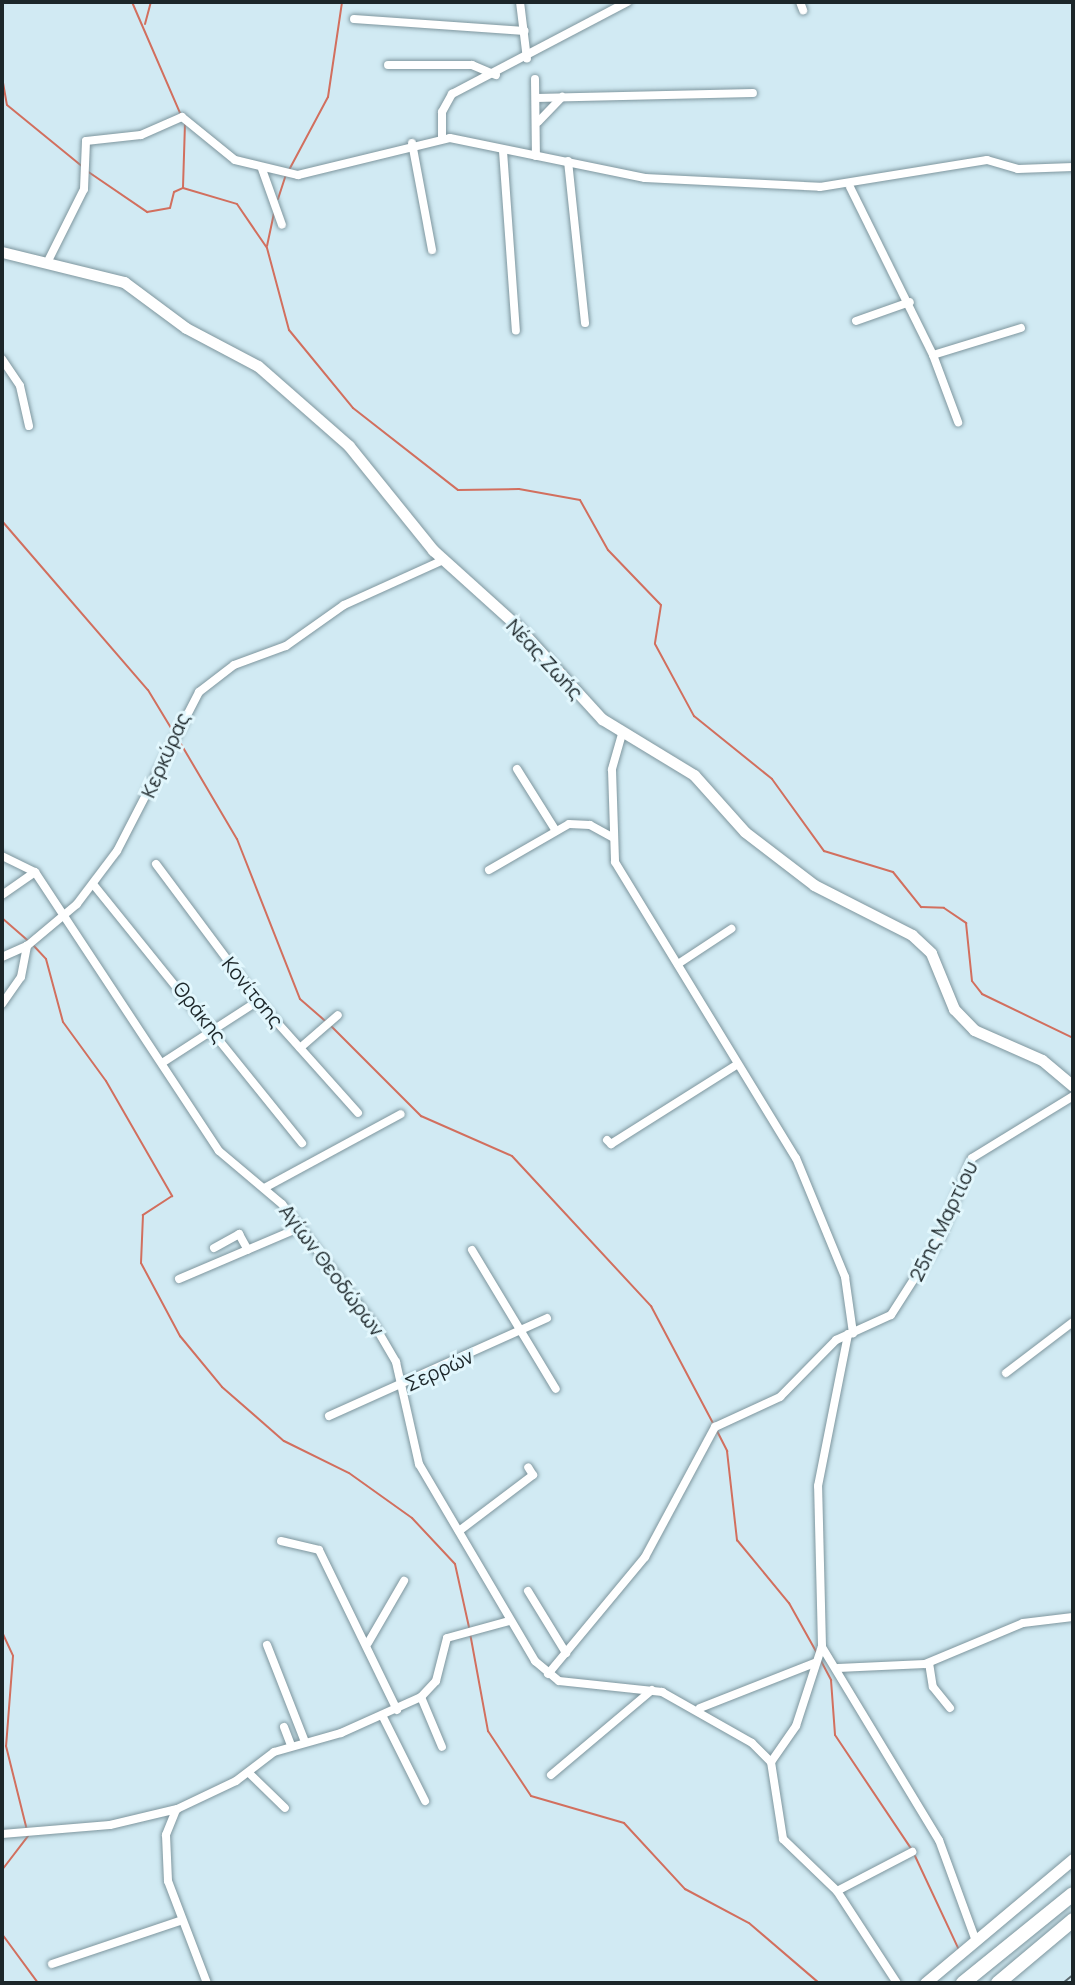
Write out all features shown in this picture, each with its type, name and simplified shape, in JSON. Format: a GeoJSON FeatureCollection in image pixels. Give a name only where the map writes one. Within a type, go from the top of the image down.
{"type":"FeatureCollection","features":[{"type":"Feature","properties":{"kind":"highway"},"geometry":{"type":"LineString","coordinates":[[963,1983],[1073,1894]]}},
{"type":"Feature","properties":{"kind":"highway"},"geometry":{"type":"LineString","coordinates":[[998,1983],[1073,1920]]}},
{"type":"Feature","properties":{"kind":"street"},"geometry":{"type":"LineString","coordinates":[[520,2],[527,59]]}},
{"type":"Feature","properties":{"kind":"street"},"geometry":{"type":"LineString","coordinates":[[442,138],[442,112],[452,94],[527,59],[627,2]]}},
{"type":"Feature","properties":{"kind":"street"},"geometry":{"type":"LineString","coordinates":[[354,19],[525,31]]}},
{"type":"Feature","properties":{"kind":"street"},"geometry":{"type":"LineString","coordinates":[[388,65],[472,65],[496,75]]}},
{"type":"Feature","properties":{"kind":"street"},"geometry":{"type":"LineString","coordinates":[[535,79],[536,156]]}},
{"type":"Feature","properties":{"kind":"street"},"geometry":{"type":"LineString","coordinates":[[536,98],[753,93]]}},
{"type":"Feature","properties":{"kind":"street"},"geometry":{"type":"LineString","coordinates":[[537,123],[562,97]]}},
{"type":"Feature","properties":{"kind":"street"},"geometry":{"type":"LineString","coordinates":[[49,259],[82,194],[83,160],[89,139],[141,135],[182,117],[200,125],[221,153],[262,169],[330,173],[412,143],[442,138],[653,179],[850,187],[987,160],[1018,169],[1073,167]]}},
{"type":"Feature","properties":{"kind":"street"},"geometry":{"type":"LineString","coordinates":[[412,143],[432,250]]}},
{"type":"Feature","properties":{"kind":"street"},"geometry":{"type":"LineString","coordinates":[[503,151],[516,331]]}},
{"type":"Feature","properties":{"kind":"street"},"geometry":{"type":"LineString","coordinates":[[568,161],[585,323]]}},
{"type":"Feature","properties":{"kind":"street"},"geometry":{"type":"LineString","coordinates":[[262,169],[282,225]]}},
{"type":"Feature","properties":{"kind":"street"},"geometry":{"type":"LineString","coordinates":[[850,187],[910,302],[958,422]]}},
{"type":"Feature","properties":{"kind":"street","name":"Νέας Ζωής"},"geometry":{"type":"LineString","coordinates":[[2,252],[49,259],[132,286],[186,328],[258,366],[349,446],[443,560],[622,734],[694,775],[745,832],[814,885],[912,935],[931,953],[954,1009],[974,1030],[1042,1060],[1073,1086]]}},
{"type":"Feature","properties":{"kind":"street"},"geometry":{"type":"LineString","coordinates":[[856,321],[910,302]]}},
{"type":"Feature","properties":{"kind":"street"},"geometry":{"type":"LineString","coordinates":[[933,355],[1021,328]]}},
{"type":"Feature","properties":{"kind":"street"},"geometry":{"type":"LineString","coordinates":[[2,359],[20,386],[29,426]]}},
{"type":"Feature","properties":{"kind":"street","name":"Κερκύρας"},"geometry":{"type":"LineString","coordinates":[[2,957],[27,946],[93,884],[128,833],[199,692],[234,665],[286,646],[344,605],[443,560]]}},
{"type":"Feature","properties":{"kind":"street"},"geometry":{"type":"LineString","coordinates":[[622,734],[612,770],[612,837],[621,872],[678,964],[735,1066],[796,1158],[845,1277],[851,1334],[818,1486],[822,1646],[796,1726],[771,1762],[783,1839],[837,1891],[897,1983]]}},
{"type":"Feature","properties":{"kind":"street"},"geometry":{"type":"LineString","coordinates":[[517,769],[556,831]]}},
{"type":"Feature","properties":{"kind":"street"},"geometry":{"type":"LineString","coordinates":[[489,870],[556,831],[579,822],[612,837]]}},
{"type":"Feature","properties":{"kind":"street"},"geometry":{"type":"LineString","coordinates":[[2,856],[35,872],[2,895]]}},
{"type":"Feature","properties":{"kind":"street","name":"Κονίτσης"},"geometry":{"type":"LineString","coordinates":[[156,864],[258,1001],[358,1113]]}},
{"type":"Feature","properties":{"kind":"street","name":"Αγίων Θεοδώρων"},"geometry":{"type":"LineString","coordinates":[[35,872],[219,1151],[266,1187],[301,1227],[385,1340],[401,1388],[414,1452],[509,1621],[548,1674]]}},
{"type":"Feature","properties":{"kind":"street","name":"Θράκης"},"geometry":{"type":"LineString","coordinates":[[93,884],[302,1143]]}},
{"type":"Feature","properties":{"kind":"street"},"geometry":{"type":"LineString","coordinates":[[678,964],[731,929]]}},
{"type":"Feature","properties":{"kind":"street"},"geometry":{"type":"LineString","coordinates":[[2,1004],[21,977],[27,946]]}},
{"type":"Feature","properties":{"kind":"street"},"geometry":{"type":"LineString","coordinates":[[162,1063],[258,1001]]}},
{"type":"Feature","properties":{"kind":"street"},"geometry":{"type":"LineString","coordinates":[[300,1048],[338,1015]]}},
{"type":"Feature","properties":{"kind":"street"},"geometry":{"type":"LineString","coordinates":[[607,1140],[611,1144],[735,1066]]}},
{"type":"Feature","properties":{"kind":"street","name":"25ης Μαρτίου"},"geometry":{"type":"LineString","coordinates":[[548,1674],[653,1545],[715,1427],[780,1397],[851,1334],[883,1321],[909,1292],[972,1158],[1073,1096]]}},
{"type":"Feature","properties":{"kind":"street"},"geometry":{"type":"LineString","coordinates":[[266,1187],[401,1114]]}},
{"type":"Feature","properties":{"kind":"street"},"geometry":{"type":"LineString","coordinates":[[179,1279],[301,1227]]}},
{"type":"Feature","properties":{"kind":"street"},"geometry":{"type":"LineString","coordinates":[[214,1248],[239,1234],[248,1250]]}},
{"type":"Feature","properties":{"kind":"street"},"geometry":{"type":"LineString","coordinates":[[472,1250],[556,1389]]}},
{"type":"Feature","properties":{"kind":"street","name":"Σερρών"},"geometry":{"type":"LineString","coordinates":[[329,1416],[401,1388],[547,1318]]}},
{"type":"Feature","properties":{"kind":"street"},"geometry":{"type":"LineString","coordinates":[[1006,1373],[1073,1322]]}},
{"type":"Feature","properties":{"kind":"street"},"geometry":{"type":"LineString","coordinates":[[459,1531],[533,1475],[528,1467]]}},
{"type":"Feature","properties":{"kind":"street"},"geometry":{"type":"LineString","coordinates":[[488,1511],[494,1522]]}},
{"type":"Feature","properties":{"kind":"street"},"geometry":{"type":"LineString","coordinates":[[281,1541],[319,1550],[368,1643],[397,1710]]}},
{"type":"Feature","properties":{"kind":"street"},"geometry":{"type":"LineString","coordinates":[[368,1643],[404,1581]]}},
{"type":"Feature","properties":{"kind":"street"},"geometry":{"type":"LineString","coordinates":[[528,1591],[566,1653]]}},
{"type":"Feature","properties":{"kind":"street"},"geometry":{"type":"LineString","coordinates":[[838,1668],[929,1663],[1023,1623],[1073,1617]]}},
{"type":"Feature","properties":{"kind":"street"},"geometry":{"type":"LineString","coordinates":[[2,1834],[160,1815],[177,1809],[249,1773],[291,1745],[383,1717],[421,1697],[436,1681],[447,1638],[509,1621]]}},
{"type":"Feature","properties":{"kind":"street"},"geometry":{"type":"LineString","coordinates":[[267,1645],[305,1742]]}},
{"type":"Feature","properties":{"kind":"street"},"geometry":{"type":"LineString","coordinates":[[822,1646],[838,1668],[950,1861],[976,1941]]}},
{"type":"Feature","properties":{"kind":"street"},"geometry":{"type":"LineString","coordinates":[[700,1708],[814,1663]]}},
{"type":"Feature","properties":{"kind":"street"},"geometry":{"type":"LineString","coordinates":[[929,1663],[933,1687],[950,1708]]}},
{"type":"Feature","properties":{"kind":"street"},"geometry":{"type":"LineString","coordinates":[[548,1674],[571,1683],[652,1690],[700,1708],[771,1762]]}},
{"type":"Feature","properties":{"kind":"street"},"geometry":{"type":"LineString","coordinates":[[551,1775],[652,1690]]}},
{"type":"Feature","properties":{"kind":"street"},"geometry":{"type":"LineString","coordinates":[[421,1697],[442,1747]]}},
{"type":"Feature","properties":{"kind":"street"},"geometry":{"type":"LineString","coordinates":[[383,1717],[425,1801]]}},
{"type":"Feature","properties":{"kind":"street"},"geometry":{"type":"LineString","coordinates":[[284,1727],[291,1745]]}},
{"type":"Feature","properties":{"kind":"street"},"geometry":{"type":"LineString","coordinates":[[249,1773],[285,1808]]}},
{"type":"Feature","properties":{"kind":"street"},"geometry":{"type":"LineString","coordinates":[[166,1835],[177,1809]]}},
{"type":"Feature","properties":{"kind":"street"},"geometry":{"type":"LineString","coordinates":[[160,1815],[166,1835],[166,1872],[180,1921],[207,1983]]}},
{"type":"Feature","properties":{"kind":"street"},"geometry":{"type":"LineString","coordinates":[[837,1891],[912,1852]]}},
{"type":"Feature","properties":{"kind":"street"},"geometry":{"type":"LineString","coordinates":[[925,1983],[1073,1859]]}},
{"type":"Feature","properties":{"kind":"street"},"geometry":{"type":"LineString","coordinates":[[52,1964],[180,1921]]}},
{"type":"Feature","properties":{"kind":"waterway"},"geometry":{"type":"LineString","coordinates":[[132,2],[181,115]]}},
{"type":"Feature","properties":{"kind":"waterway"},"geometry":{"type":"LineString","coordinates":[[145,24],[151,2]]}},
{"type":"Feature","properties":{"kind":"waterway"},"geometry":{"type":"LineString","coordinates":[[289,170],[328,97],[342,2]]}},
{"type":"Feature","properties":{"kind":"waterway"},"geometry":{"type":"LineString","coordinates":[[2,77],[7,105],[83,167]]}},
{"type":"Feature","properties":{"kind":"waterway"},"geometry":{"type":"LineString","coordinates":[[183,187],[185,124]]}},
{"type":"Feature","properties":{"kind":"waterway"},"geometry":{"type":"LineString","coordinates":[[87,171],[147,212],[170,208],[174,192],[183,188],[237,204],[267,248],[289,330],[353,408],[458,490],[519,489],[580,500],[608,550],[661,605],[655,644],[694,716],[772,779],[824,851],[893,872],[921,907],[944,908],[966,923],[972,981],[982,994],[1073,1038]]}},
{"type":"Feature","properties":{"kind":"waterway"},"geometry":{"type":"LineString","coordinates":[[278,199],[286,175]]}},
{"type":"Feature","properties":{"kind":"waterway"},"geometry":{"type":"LineString","coordinates":[[267,246],[274,213]]}},
{"type":"Feature","properties":{"kind":"waterway"},"geometry":{"type":"LineString","coordinates":[[2,521],[148,690],[174,733]]}},
{"type":"Feature","properties":{"kind":"waterway"},"geometry":{"type":"LineString","coordinates":[[178,739],[237,839],[300,999],[325,1021]]}},
{"type":"Feature","properties":{"kind":"waterway"},"geometry":{"type":"LineString","coordinates":[[2,918],[28,941]]}},
{"type":"Feature","properties":{"kind":"waterway"},"geometry":{"type":"LineString","coordinates":[[33,945],[46,959],[63,1022],[106,1081],[172,1196],[143,1215],[141,1263],[180,1336],[222,1387],[284,1441],[349,1473],[412,1518],[455,1564],[469,1627]]}},
{"type":"Feature","properties":{"kind":"waterway"},"geometry":{"type":"LineString","coordinates":[[330,1025],[421,1116],[512,1156],[651,1306],[713,1423]]}},
{"type":"Feature","properties":{"kind":"waterway"},"geometry":{"type":"LineString","coordinates":[[716,1429],[727,1451],[737,1540],[789,1603],[817,1653]]}},
{"type":"Feature","properties":{"kind":"waterway"},"geometry":{"type":"LineString","coordinates":[[2,1632],[13,1656],[6,1746],[27,1830]]}},
{"type":"Feature","properties":{"kind":"waterway"},"geometry":{"type":"LineString","coordinates":[[470,1633],[488,1731],[531,1796],[624,1823],[685,1889],[749,1923],[819,1983]]}},
{"type":"Feature","properties":{"kind":"waterway"},"geometry":{"type":"LineString","coordinates":[[820,1659],[831,1680],[835,1735],[912,1850]]}},
{"type":"Feature","properties":{"kind":"waterway"},"geometry":{"type":"LineString","coordinates":[[2,1870],[28,1836]]}},
{"type":"Feature","properties":{"kind":"waterway"},"geometry":{"type":"LineString","coordinates":[[915,1856],[958,1948]]}},
{"type":"Feature","properties":{"kind":"waterway"},"geometry":{"type":"LineString","coordinates":[[2,1934],[38,1983]]}},
{"type":"Feature","properties":{"kind":"railway"},"geometry":{"type":"LineString","coordinates":[[1063,1983],[1073,1975]]}}]}
